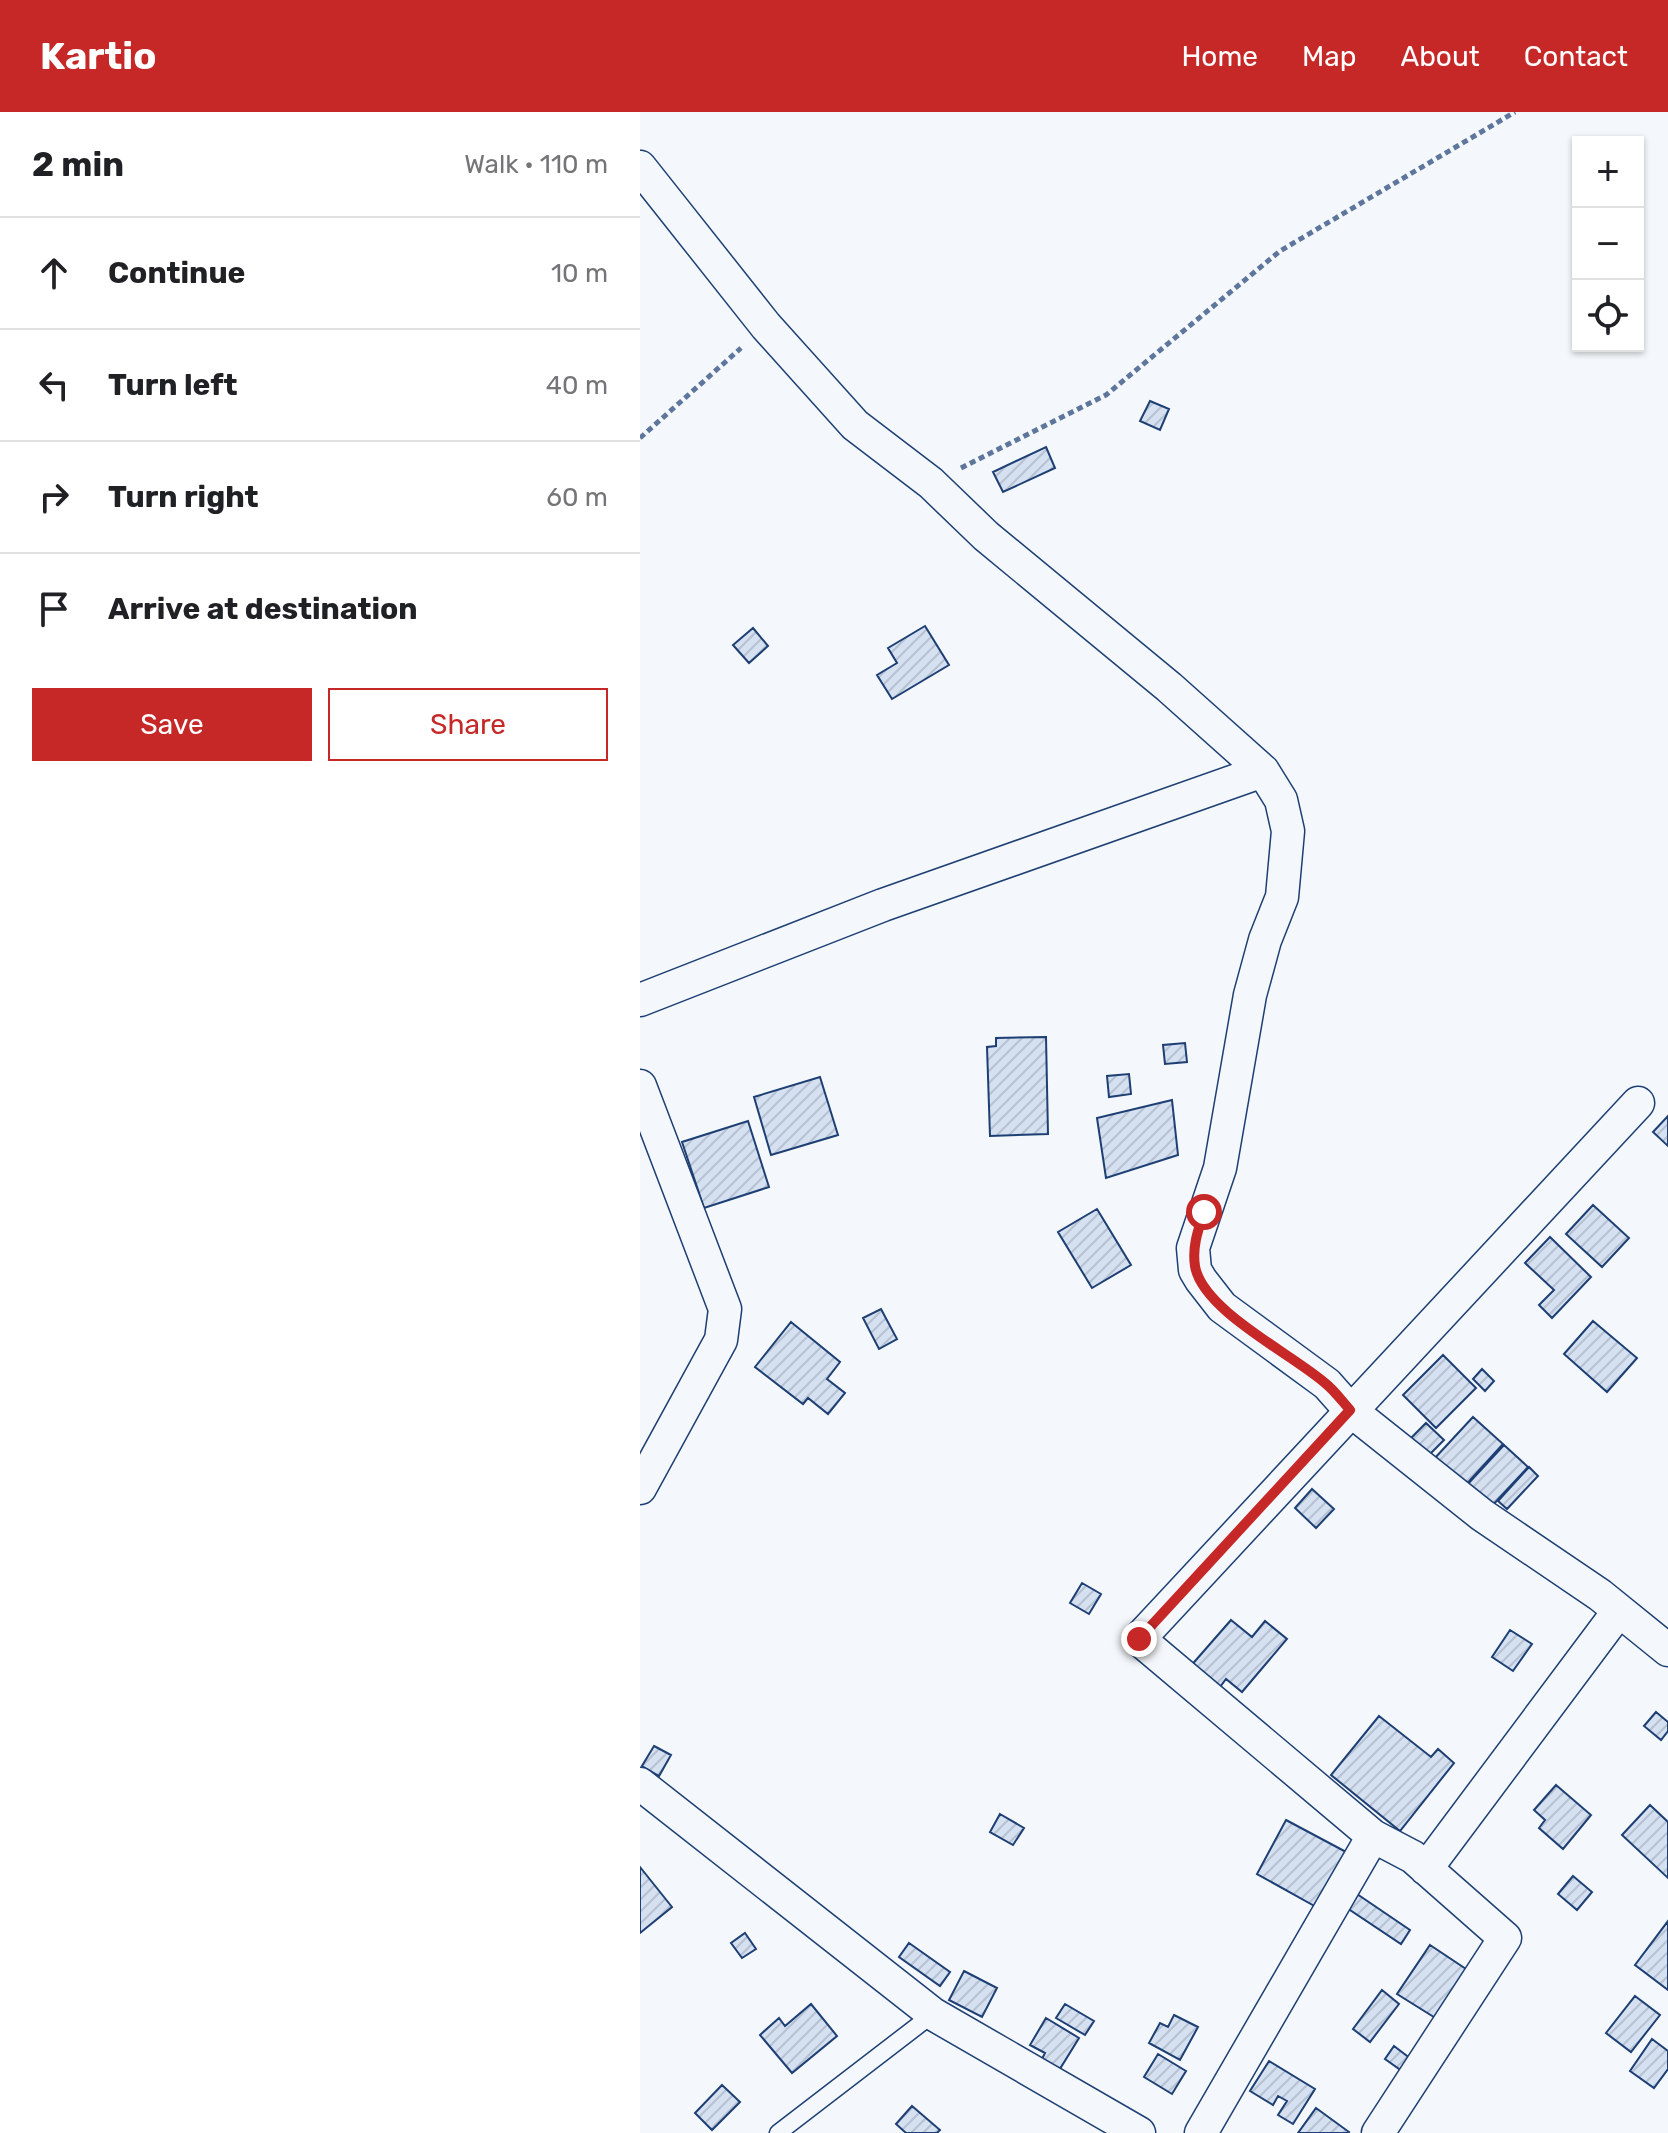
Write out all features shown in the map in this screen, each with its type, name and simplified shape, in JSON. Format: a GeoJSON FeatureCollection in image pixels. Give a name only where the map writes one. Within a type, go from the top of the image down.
{"type":"FeatureCollection","features":[{"type":"Feature","properties":{"kind":"street"},"geometry":{"type":"LineString","coordinates":[[640,167],[766,326],[855,425],[931,483],[986,536],[1169,687],[1263,771],[1281,800],[1288,831],[1288,858],[1282,897],[1265,940],[1250,995],[1220,1168],[1193,1248],[1195,1270],[1222,1307],[1327,1384],[1350,1410],[1482,1515],[1600,1595],[1668,1650]]}},
{"type":"Feature","properties":{"kind":"street"},"geometry":{"type":"LineString","coordinates":[[640,1000],[883,905],[1263,771]]}},
{"type":"Feature","properties":{"kind":"street"},"geometry":{"type":"LineString","coordinates":[[640,1086],[725,1309],[721,1340],[640,1488]]}},
{"type":"Feature","properties":{"kind":"street"},"geometry":{"type":"LineString","coordinates":[[1378,2133],[1505,1938],[1413,1857],[1373,1836],[1139,1639],[1638,1103]]}},
{"type":"Feature","properties":{"kind":"street"},"geometry":{"type":"LineString","coordinates":[[1426,1869],[1618,1612]]}},
{"type":"Feature","properties":{"kind":"street"},"geometry":{"type":"LineString","coordinates":[[640,1784],[933,2014],[1139,2133]]}},
{"type":"Feature","properties":{"kind":"street"},"geometry":{"type":"LineString","coordinates":[[1201,2133],[1373,1836]]}},
{"type":"Feature","properties":{"kind":"lane"},"geometry":{"type":"LineString","coordinates":[[778,2133],[933,2014]]}},
{"type":"Feature","properties":{"kind":"path"},"geometry":{"type":"LineString","coordinates":[[931,483],[1106,395],[1280,251],[1515,112]]}},
{"type":"Feature","properties":{"kind":"path"},"geometry":{"type":"LineString","coordinates":[[640,438],[766,326]]}},
{"type":"Feature","properties":{"kind":"building"},"geometry":{"type":"Polygon","coordinates":[[[1150,401],[1169,409],[1160,430],[1140,421],[1150,401]]]}},
{"type":"Feature","properties":{"kind":"building"},"geometry":{"type":"Polygon","coordinates":[[[1046,447],[1055,468],[1003,492],[993,472],[1046,447]]]}},
{"type":"Feature","properties":{"kind":"building"},"geometry":{"type":"Polygon","coordinates":[[[925,626],[949,665],[892,699],[877,675],[897,663],[888,648],[925,626]]]}},
{"type":"Feature","properties":{"kind":"building"},"geometry":{"type":"Polygon","coordinates":[[[753,628],[768,646],[749,663],[733,645],[753,628]]]}},
{"type":"Feature","properties":{"kind":"building"},"geometry":{"type":"Polygon","coordinates":[[[1046,1037],[1048,1134],[990,1136],[987,1047],[996,1046],[996,1038],[1046,1037]]]}},
{"type":"Feature","properties":{"kind":"building"},"geometry":{"type":"Polygon","coordinates":[[[1185,1043],[1187,1062],[1165,1064],[1163,1045],[1185,1043]]]}},
{"type":"Feature","properties":{"kind":"building"},"geometry":{"type":"Polygon","coordinates":[[[1129,1074],[1131,1094],[1109,1097],[1107,1076],[1129,1074]]]}},
{"type":"Feature","properties":{"kind":"building"},"geometry":{"type":"Polygon","coordinates":[[[820,1077],[838,1135],[771,1155],[754,1097],[820,1077]]]}},
{"type":"Feature","properties":{"kind":"building"},"geometry":{"type":"Polygon","coordinates":[[[1172,1100],[1178,1155],[1106,1178],[1097,1118],[1172,1100]]]}},
{"type":"Feature","properties":{"kind":"building"},"geometry":{"type":"Polygon","coordinates":[[[1668,1116],[1668,1146],[1653,1132],[1668,1116]]]}},
{"type":"Feature","properties":{"kind":"building"},"geometry":{"type":"Polygon","coordinates":[[[748,1121],[769,1187],[704,1208],[682,1142],[748,1121]]]}},
{"type":"Feature","properties":{"kind":"building"},"geometry":{"type":"Polygon","coordinates":[[[1593,1205],[1629,1238],[1602,1267],[1566,1234],[1593,1205]]]}},
{"type":"Feature","properties":{"kind":"building"},"geometry":{"type":"Polygon","coordinates":[[[1097,1209],[1131,1265],[1092,1288],[1058,1232],[1097,1209]]]}},
{"type":"Feature","properties":{"kind":"building"},"geometry":{"type":"Polygon","coordinates":[[[1550,1237],[1591,1277],[1552,1318],[1539,1305],[1554,1290],[1525,1263],[1550,1237]]]}},
{"type":"Feature","properties":{"kind":"building"},"geometry":{"type":"Polygon","coordinates":[[[881,1309],[897,1339],[879,1349],[863,1318],[881,1309]]]}},
{"type":"Feature","properties":{"kind":"building"},"geometry":{"type":"Polygon","coordinates":[[[1593,1321],[1637,1358],[1607,1392],[1564,1354],[1593,1321]]]}},
{"type":"Feature","properties":{"kind":"building"},"geometry":{"type":"Polygon","coordinates":[[[791,1322],[840,1362],[827,1379],[845,1393],[828,1414],[808,1398],[803,1404],[755,1367],[791,1322]]]}},
{"type":"Feature","properties":{"kind":"building"},"geometry":{"type":"Polygon","coordinates":[[[1443,1355],[1476,1388],[1436,1428],[1403,1395],[1443,1355]]]}},
{"type":"Feature","properties":{"kind":"building"},"geometry":{"type":"Polygon","coordinates":[[[1482,1369],[1494,1381],[1485,1391],[1473,1379],[1482,1369]]]}},
{"type":"Feature","properties":{"kind":"building"},"geometry":{"type":"Polygon","coordinates":[[[1473,1417],[1503,1444],[1464,1487],[1434,1459],[1473,1417]]]}},
{"type":"Feature","properties":{"kind":"building"},"geometry":{"type":"Polygon","coordinates":[[[1426,1423],[1444,1440],[1428,1456],[1410,1439],[1426,1423]]]}},
{"type":"Feature","properties":{"kind":"building"},"geometry":{"type":"Polygon","coordinates":[[[1504,1445],[1528,1467],[1490,1508],[1466,1486],[1504,1445]]]}},
{"type":"Feature","properties":{"kind":"building"},"geometry":{"type":"Polygon","coordinates":[[[1529,1467],[1538,1476],[1507,1509],[1498,1501],[1529,1467]]]}},
{"type":"Feature","properties":{"kind":"building"},"geometry":{"type":"Polygon","coordinates":[[[1312,1489],[1334,1509],[1316,1528],[1295,1508],[1312,1489]]]}},
{"type":"Feature","properties":{"kind":"building"},"geometry":{"type":"Polygon","coordinates":[[[1082,1583],[1101,1594],[1089,1614],[1070,1603],[1082,1583]]]}},
{"type":"Feature","properties":{"kind":"building"},"geometry":{"type":"Polygon","coordinates":[[[1231,1620],[1252,1637],[1265,1621],[1287,1639],[1242,1692],[1226,1679],[1217,1691],[1189,1668],[1231,1620]]]}},
{"type":"Feature","properties":{"kind":"building"},"geometry":{"type":"Polygon","coordinates":[[[1510,1630],[1532,1644],[1513,1671],[1492,1657],[1510,1630]]]}},
{"type":"Feature","properties":{"kind":"building"},"geometry":{"type":"Polygon","coordinates":[[[1656,1712],[1668,1722],[1668,1731],[1661,1740],[1644,1726],[1656,1712]]]}},
{"type":"Feature","properties":{"kind":"building"},"geometry":{"type":"Polygon","coordinates":[[[1379,1716],[1431,1757],[1438,1749],[1454,1763],[1400,1831],[1331,1775],[1379,1716]]]}},
{"type":"Feature","properties":{"kind":"building"},"geometry":{"type":"Polygon","coordinates":[[[654,1746],[671,1755],[659,1776],[642,1766],[654,1746]]]}},
{"type":"Feature","properties":{"kind":"building"},"geometry":{"type":"Polygon","coordinates":[[[1556,1785],[1591,1815],[1563,1849],[1539,1828],[1545,1820],[1534,1810],[1556,1785]]]}},
{"type":"Feature","properties":{"kind":"building"},"geometry":{"type":"Polygon","coordinates":[[[1650,1805],[1668,1822],[1668,1878],[1622,1835],[1650,1805]]]}},
{"type":"Feature","properties":{"kind":"building"},"geometry":{"type":"Polygon","coordinates":[[[1000,1814],[1024,1828],[1013,1845],[990,1832],[1000,1814]]]}},
{"type":"Feature","properties":{"kind":"building"},"geometry":{"type":"Polygon","coordinates":[[[1286,1820],[1348,1853],[1318,1908],[1257,1874],[1286,1820]]]}},
{"type":"Feature","properties":{"kind":"building"},"geometry":{"type":"Polygon","coordinates":[[[640,1867],[672,1907],[640,1933],[640,1867]]]}},
{"type":"Feature","properties":{"kind":"building"},"geometry":{"type":"Polygon","coordinates":[[[1573,1876],[1592,1892],[1577,1910],[1558,1894],[1573,1876]]]}},
{"type":"Feature","properties":{"kind":"building"},"geometry":{"type":"Polygon","coordinates":[[[1357,1894],[1410,1930],[1401,1944],[1347,1908],[1357,1894]]]}},
{"type":"Feature","properties":{"kind":"building"},"geometry":{"type":"Polygon","coordinates":[[[1668,1921],[1668,1990],[1635,1965],[1668,1921]]]}},
{"type":"Feature","properties":{"kind":"building"},"geometry":{"type":"Polygon","coordinates":[[[745,1933],[756,1949],[742,1958],[731,1943],[745,1933]]]}},
{"type":"Feature","properties":{"kind":"building"},"geometry":{"type":"Polygon","coordinates":[[[909,1943],[950,1972],[940,1986],[899,1957],[909,1943]]]}},
{"type":"Feature","properties":{"kind":"building"},"geometry":{"type":"Polygon","coordinates":[[[1430,1945],[1469,1971],[1437,2019],[1397,1994],[1430,1945]]]}},
{"type":"Feature","properties":{"kind":"building"},"geometry":{"type":"Polygon","coordinates":[[[964,1971],[997,1988],[982,2017],[949,2000],[964,1971]]]}},
{"type":"Feature","properties":{"kind":"building"},"geometry":{"type":"Polygon","coordinates":[[[1382,1990],[1399,2004],[1370,2042],[1353,2029],[1382,1990]]]}},
{"type":"Feature","properties":{"kind":"building"},"geometry":{"type":"Polygon","coordinates":[[[1635,1996],[1660,2015],[1631,2052],[1606,2033],[1635,1996]]]}},
{"type":"Feature","properties":{"kind":"building"},"geometry":{"type":"Polygon","coordinates":[[[811,2004],[837,2036],[792,2073],[760,2035],[779,2018],[785,2026],[811,2004]]]}},
{"type":"Feature","properties":{"kind":"building"},"geometry":{"type":"Polygon","coordinates":[[[1065,2004],[1094,2021],[1085,2035],[1056,2018],[1065,2004]]]}},
{"type":"Feature","properties":{"kind":"building"},"geometry":{"type":"Polygon","coordinates":[[[1174,2015],[1198,2027],[1180,2060],[1149,2043],[1160,2023],[1168,2027],[1174,2015]]]}},
{"type":"Feature","properties":{"kind":"building"},"geometry":{"type":"Polygon","coordinates":[[[1046,2018],[1079,2038],[1058,2072],[1041,2061],[1045,2053],[1030,2045],[1046,2018]]]}},
{"type":"Feature","properties":{"kind":"building"},"geometry":{"type":"Polygon","coordinates":[[[1652,2039],[1668,2051],[1668,2069],[1654,2088],[1630,2071],[1652,2039]]]}},
{"type":"Feature","properties":{"kind":"building"},"geometry":{"type":"Polygon","coordinates":[[[1394,2046],[1411,2059],[1402,2071],[1385,2059],[1394,2046]]]}},
{"type":"Feature","properties":{"kind":"building"},"geometry":{"type":"Polygon","coordinates":[[[1158,2054],[1186,2071],[1172,2094],[1144,2077],[1158,2054]]]}},
{"type":"Feature","properties":{"kind":"building"},"geometry":{"type":"Polygon","coordinates":[[[1269,2061],[1315,2089],[1293,2124],[1278,2115],[1287,2101],[1278,2096],[1273,2105],[1250,2091],[1269,2061]]]}},
{"type":"Feature","properties":{"kind":"building"},"geometry":{"type":"Polygon","coordinates":[[[722,2085],[740,2102],[712,2130],[695,2113],[722,2085]]]}},
{"type":"Feature","properties":{"kind":"building"},"geometry":{"type":"Polygon","coordinates":[[[912,2106],[940,2130],[937,2133],[906,2133],[896,2124],[912,2106]]]}},
{"type":"Feature","properties":{"kind":"building"},"geometry":{"type":"Polygon","coordinates":[[[1316,2108],[1349,2132],[1298,2133],[1316,2108]]]}},
{"type":"Feature","properties":{"kind":"route"},"geometry":{"type":"LineString","coordinates":[[1139,1639],[1350,1410],[1327,1384],[1249,1330],[1222,1307],[1201,1280],[1195,1270],[1193,1248],[1204,1212]]}}]}
